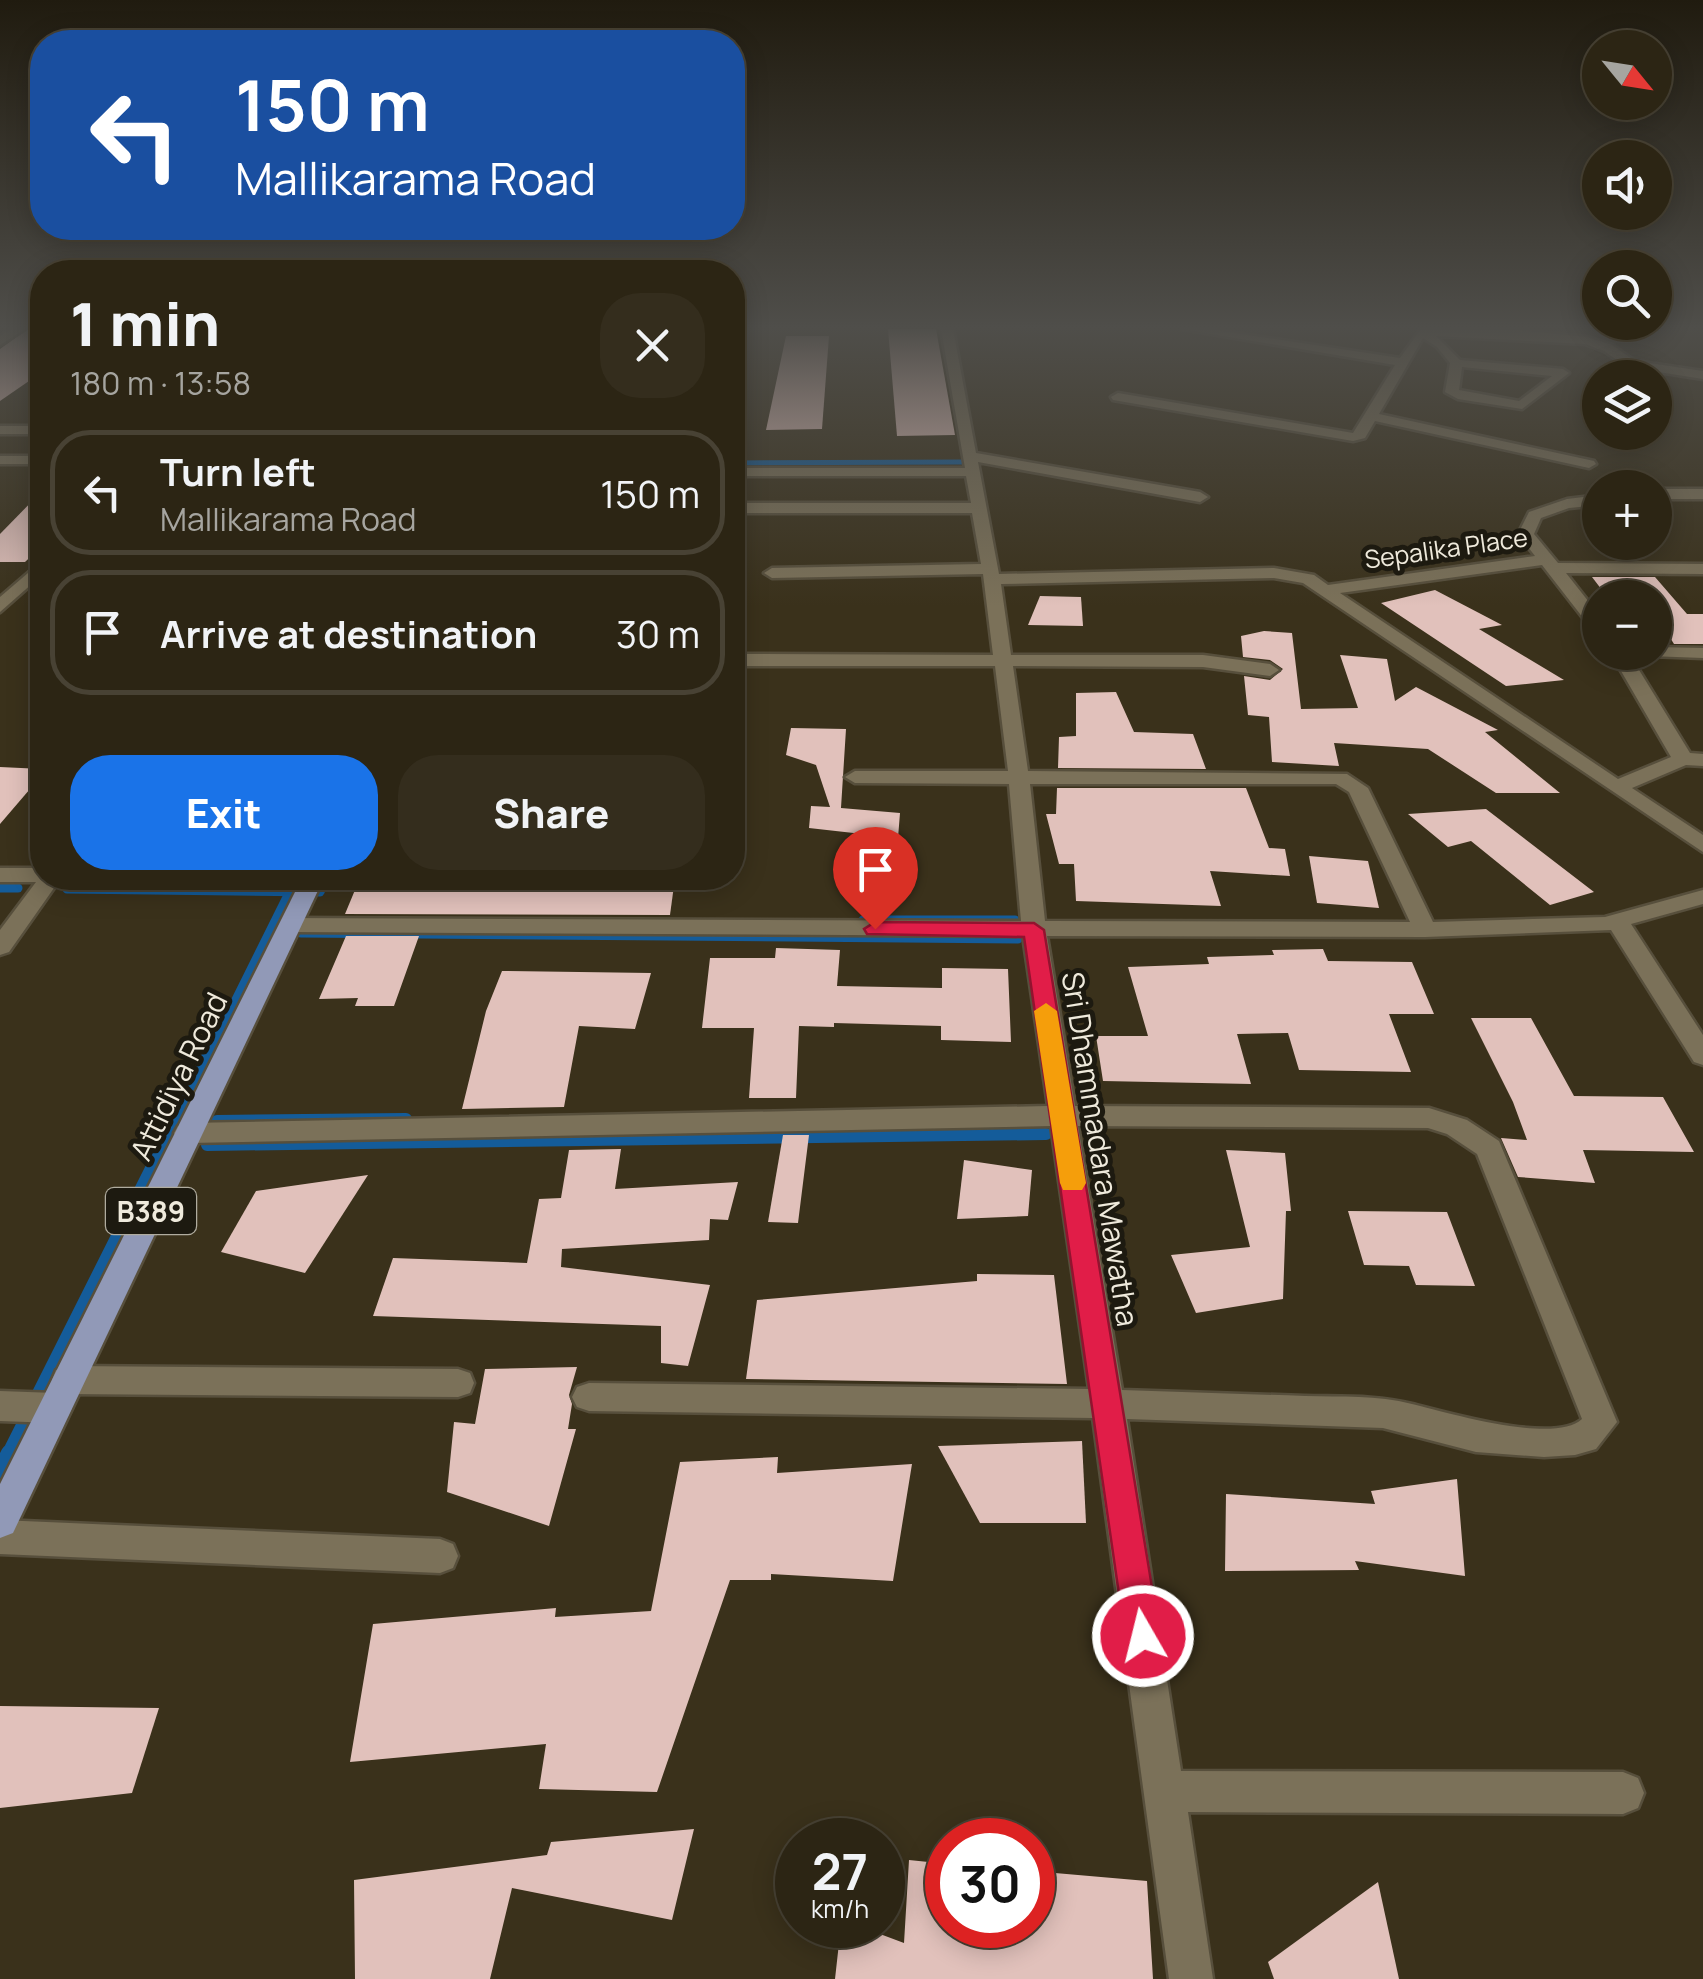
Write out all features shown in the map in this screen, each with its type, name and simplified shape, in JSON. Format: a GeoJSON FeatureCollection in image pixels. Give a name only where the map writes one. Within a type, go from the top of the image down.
{"type":"FeatureCollection","features":[{"type":"Feature","properties":{"kind":"main road","name":"Attidiya Road"},"geometry":{"type":"LineString","coordinates":[[0,1521],[304,897]]}},
{"type":"Feature","properties":{"kind":"street","name":"Sri Dhammadara Mawatha"},"geometry":{"type":"LineString","coordinates":[[965,421],[1003,660],[1034,930],[1166,1791],[1191,1979]]}},
{"type":"Feature","properties":{"kind":"street"},"geometry":{"type":"LineString","coordinates":[[1252,421],[1343,438],[1360,436],[1367,421]]}},
{"type":"Feature","properties":{"kind":"street"},"geometry":{"type":"LineString","coordinates":[[1394,421],[1589,464]]}},
{"type":"Feature","properties":{"kind":"street"},"geometry":{"type":"LineString","coordinates":[[0,430],[30,430]]}},
{"type":"Feature","properties":{"kind":"street"},"geometry":{"type":"LineString","coordinates":[[0,460],[30,460]]}},
{"type":"Feature","properties":{"kind":"street"},"geometry":{"type":"LineString","coordinates":[[745,472],[973,464],[1200,497]]}},
{"type":"Feature","properties":{"kind":"street"},"geometry":{"type":"LineString","coordinates":[[1672,494],[1703,494]]}},
{"type":"Feature","properties":{"kind":"street"},"geometry":{"type":"LineString","coordinates":[[1582,502],[1534,516],[1526,534],[1549,564],[1703,568]]}},
{"type":"Feature","properties":{"kind":"street"},"geometry":{"type":"LineString","coordinates":[[745,508],[980,508]]}},
{"type":"Feature","properties":{"kind":"street","name":"Sepalika Place"},"geometry":{"type":"LineString","coordinates":[[1326,590],[1549,564],[1582,605]]}},
{"type":"Feature","properties":{"kind":"street"},"geometry":{"type":"LineString","coordinates":[[772,573],[1274,573],[1308,579],[1703,845]]}},
{"type":"Feature","properties":{"kind":"street"},"geometry":{"type":"LineString","coordinates":[[0,606],[30,577]]}},
{"type":"Feature","properties":{"kind":"street"},"geometry":{"type":"LineString","coordinates":[[0,582],[25,582]]}},
{"type":"Feature","properties":{"kind":"street"},"geometry":{"type":"LineString","coordinates":[[1672,652],[1703,653]]}},
{"type":"Feature","properties":{"kind":"street"},"geometry":{"type":"LineString","coordinates":[[746,660],[1203,661],[1270,670]]}},
{"type":"Feature","properties":{"kind":"street"},"geometry":{"type":"LineString","coordinates":[[1620,786],[1693,759],[1631,670]]}},
{"type":"Feature","properties":{"kind":"street"},"geometry":{"type":"LineString","coordinates":[[855,777],[1331,776],[1348,780],[1358,788],[1424,930]]}},
{"type":"Feature","properties":{"kind":"street"},"geometry":{"type":"LineString","coordinates":[[0,875],[30,875]]}},
{"type":"Feature","properties":{"kind":"street"},"geometry":{"type":"LineString","coordinates":[[0,947],[41,890]]}},
{"type":"Feature","properties":{"kind":"street"},"geometry":{"type":"LineString","coordinates":[[304,897],[1034,930],[1424,930],[1618,922],[1703,898]]}},
{"type":"Feature","properties":{"kind":"street"},"geometry":{"type":"LineString","coordinates":[[1618,922],[1703,1056]]}},
{"type":"Feature","properties":{"kind":"street"},"geometry":{"type":"LineString","coordinates":[[188,1133],[1062,1116],[1429,1118],[1457,1126],[1489,1148],[1600,1422],[1584,1438],[1557,1443],[1517,1438],[1489,1440],[1412,1416],[1383,1413],[1108,1404],[589,1397]]}},
{"type":"Feature","properties":{"kind":"street"},"geometry":{"type":"LineString","coordinates":[[0,1406],[61,1394],[458,1383]]}},
{"type":"Feature","properties":{"kind":"street"},"geometry":{"type":"LineString","coordinates":[[0,1537],[440,1556]]}},
{"type":"Feature","properties":{"kind":"street"},"geometry":{"type":"LineString","coordinates":[[1166,1791],[1623,1794]]}},
{"type":"Feature","properties":{"kind":"building"},"geometry":{"type":"Polygon","coordinates":[[[768,421],[823,421],[822,429],[766,430],[768,421]]]}},
{"type":"Feature","properties":{"kind":"building"},"geometry":{"type":"Polygon","coordinates":[[[896,421],[953,421],[955,435],[897,436],[896,421]]]}},
{"type":"Feature","properties":{"kind":"building"},"geometry":{"type":"Polygon","coordinates":[[[30,503],[30,557],[25,562],[0,562],[0,534],[30,503]]]}},
{"type":"Feature","properties":{"kind":"building"},"geometry":{"type":"Polygon","coordinates":[[[1592,577],[1658,580],[1594,580],[1592,577]]]}},
{"type":"Feature","properties":{"kind":"building"},"geometry":{"type":"Polygon","coordinates":[[[1435,590],[1502,625],[1479,629],[1564,680],[1506,686],[1381,603],[1435,590]]]}},
{"type":"Feature","properties":{"kind":"building"},"geometry":{"type":"Polygon","coordinates":[[[1040,596],[1081,597],[1083,626],[1028,625],[1040,596]]]}},
{"type":"Feature","properties":{"kind":"building"},"geometry":{"type":"Polygon","coordinates":[[[1672,597],[1687,614],[1703,614],[1703,644],[1674,644],[1672,597]]]}},
{"type":"Feature","properties":{"kind":"building"},"geometry":{"type":"Polygon","coordinates":[[[1264,631],[1292,633],[1301,709],[1358,708],[1340,655],[1387,659],[1395,701],[1416,687],[1498,730],[1485,732],[1560,793],[1496,793],[1428,749],[1334,743],[1339,766],[1272,762],[1269,717],[1248,715],[1244,676],[1270,680],[1283,669],[1270,660],[1243,657],[1241,636],[1264,631]]]}},
{"type":"Feature","properties":{"kind":"building"},"geometry":{"type":"Polygon","coordinates":[[[1116,692],[1134,732],[1193,734],[1206,769],[1058,768],[1059,737],[1076,736],[1076,693],[1116,692]]]}},
{"type":"Feature","properties":{"kind":"building"},"geometry":{"type":"Polygon","coordinates":[[[791,728],[846,729],[841,808],[900,813],[898,838],[809,828],[811,806],[830,807],[816,765],[786,755],[791,728]]]}},
{"type":"Feature","properties":{"kind":"building"},"geometry":{"type":"Polygon","coordinates":[[[0,767],[30,768],[30,789],[0,824],[0,767]]]}},
{"type":"Feature","properties":{"kind":"building"},"geometry":{"type":"Polygon","coordinates":[[[1057,788],[1246,788],[1269,848],[1285,849],[1290,876],[1210,871],[1221,906],[1076,901],[1074,864],[1059,864],[1046,814],[1056,814],[1057,788]]]}},
{"type":"Feature","properties":{"kind":"building"},"geometry":{"type":"Polygon","coordinates":[[[1486,809],[1594,892],[1550,905],[1471,841],[1448,847],[1408,814],[1486,809]]]}},
{"type":"Feature","properties":{"kind":"building"},"geometry":{"type":"Polygon","coordinates":[[[1309,856],[1368,861],[1379,908],[1317,903],[1309,856]]]}},
{"type":"Feature","properties":{"kind":"building"},"geometry":{"type":"Polygon","coordinates":[[[355,890],[673,890],[670,915],[345,914],[355,890]]]}},
{"type":"Feature","properties":{"kind":"building"},"geometry":{"type":"Polygon","coordinates":[[[346,936],[419,936],[394,1006],[355,1006],[358,998],[319,999],[346,936]]]}},
{"type":"Feature","properties":{"kind":"building"},"geometry":{"type":"Polygon","coordinates":[[[776,948],[840,950],[837,986],[942,988],[942,968],[1008,969],[1011,1042],[941,1040],[941,1026],[799,1026],[796,1098],[749,1098],[754,1028],[702,1028],[710,958],[775,958],[776,948]]]}},
{"type":"Feature","properties":{"kind":"building"},"geometry":{"type":"Polygon","coordinates":[[[1323,949],[1328,961],[1412,962],[1434,1014],[1389,1014],[1411,1072],[1299,1070],[1288,1033],[1237,1034],[1251,1084],[1103,1081],[1096,1036],[1148,1036],[1128,967],[1209,964],[1207,957],[1323,949]]]}},
{"type":"Feature","properties":{"kind":"building"},"geometry":{"type":"Polygon","coordinates":[[[502,971],[651,973],[635,1029],[579,1026],[564,1107],[462,1109],[486,1011],[502,971]]]}},
{"type":"Feature","properties":{"kind":"building"},"geometry":{"type":"Polygon","coordinates":[[[1471,1018],[1531,1018],[1574,1096],[1663,1097],[1694,1152],[1583,1150],[1595,1183],[1518,1177],[1501,1138],[1527,1140],[1513,1102],[1471,1018]]]}},
{"type":"Feature","properties":{"kind":"building"},"geometry":{"type":"Polygon","coordinates":[[[783,1135],[809,1135],[798,1223],[768,1222],[783,1135]]]}},
{"type":"Feature","properties":{"kind":"building"},"geometry":{"type":"Polygon","coordinates":[[[621,1149],[615,1189],[738,1182],[728,1220],[710,1219],[709,1240],[562,1249],[561,1267],[710,1285],[688,1366],[661,1363],[661,1326],[373,1316],[393,1258],[527,1263],[539,1199],[561,1198],[569,1150],[621,1149]]]}},
{"type":"Feature","properties":{"kind":"building"},"geometry":{"type":"Polygon","coordinates":[[[1226,1150],[1285,1153],[1291,1211],[1286,1211],[1283,1299],[1196,1313],[1171,1255],[1250,1247],[1226,1150]]]}},
{"type":"Feature","properties":{"kind":"building"},"geometry":{"type":"Polygon","coordinates":[[[964,1160],[1032,1170],[1028,1216],[957,1219],[964,1160]]]}},
{"type":"Feature","properties":{"kind":"building"},"geometry":{"type":"Polygon","coordinates":[[[368,1175],[305,1273],[221,1252],[256,1191],[368,1175]]]}},
{"type":"Feature","properties":{"kind":"building"},"geometry":{"type":"Polygon","coordinates":[[[1348,1211],[1447,1212],[1475,1286],[1416,1285],[1409,1266],[1364,1265],[1348,1211]]]}},
{"type":"Feature","properties":{"kind":"building"},"geometry":{"type":"Polygon","coordinates":[[[977,1274],[1054,1275],[1067,1384],[746,1379],[757,1300],[977,1281],[977,1274]]]}},
{"type":"Feature","properties":{"kind":"building"},"geometry":{"type":"Polygon","coordinates":[[[577,1367],[569,1395],[572,1404],[568,1429],[576,1429],[549,1526],[447,1492],[454,1422],[475,1424],[485,1369],[577,1367]]]}},
{"type":"Feature","properties":{"kind":"building"},"geometry":{"type":"Polygon","coordinates":[[[1082,1441],[1086,1523],[980,1523],[938,1446],[1082,1441]]]}},
{"type":"Feature","properties":{"kind":"building"},"geometry":{"type":"Polygon","coordinates":[[[778,1457],[777,1473],[912,1464],[893,1581],[771,1574],[771,1580],[730,1580],[657,1792],[539,1789],[546,1744],[350,1762],[373,1624],[556,1608],[555,1617],[651,1611],[680,1462],[778,1457]]]}},
{"type":"Feature","properties":{"kind":"building"},"geometry":{"type":"Polygon","coordinates":[[[1457,1479],[1465,1576],[1355,1561],[1359,1570],[1225,1571],[1226,1494],[1375,1504],[1371,1491],[1457,1479]]]}},
{"type":"Feature","properties":{"kind":"building"},"geometry":{"type":"Polygon","coordinates":[[[0,1706],[159,1708],[132,1793],[0,1808],[0,1706]]]}},
{"type":"Feature","properties":{"kind":"building"},"geometry":{"type":"Polygon","coordinates":[[[694,1829],[672,1920],[512,1888],[490,1979],[355,1979],[354,1880],[547,1855],[551,1842],[694,1829]]]}},
{"type":"Feature","properties":{"kind":"building"},"geometry":{"type":"Polygon","coordinates":[[[909,1860],[925,1862],[925,1948],[1055,1948],[1055,1873],[1147,1881],[1153,1979],[835,1979],[838,1948],[905,1948],[909,1860]]]}},
{"type":"Feature","properties":{"kind":"building"},"geometry":{"type":"Polygon","coordinates":[[[1378,1882],[1399,1979],[1274,1979],[1268,1962],[1378,1882]]]}},
{"type":"Feature","properties":{"kind":"waterway"},"geometry":{"type":"LineString","coordinates":[[745,463],[964,462]]}},
{"type":"Feature","properties":{"kind":"waterway"},"geometry":{"type":"LineString","coordinates":[[0,888],[18,888]]}},
{"type":"Feature","properties":{"kind":"waterway"},"geometry":{"type":"LineString","coordinates":[[151,890],[290,892]]}},
{"type":"Feature","properties":{"kind":"waterway"},"geometry":{"type":"LineString","coordinates":[[290,892],[321,890]]}},
{"type":"Feature","properties":{"kind":"waterway"},"geometry":{"type":"LineString","coordinates":[[209,1054],[290,892]]}},
{"type":"Feature","properties":{"kind":"waterway"},"geometry":{"type":"LineString","coordinates":[[863,920],[1015,920]]}},
{"type":"Feature","properties":{"kind":"waterway"},"geometry":{"type":"LineString","coordinates":[[301,933],[1018,939]]}},
{"type":"Feature","properties":{"kind":"waterway"},"geometry":{"type":"LineString","coordinates":[[7,1455],[210,1051]]}},
{"type":"Feature","properties":{"kind":"waterway"},"geometry":{"type":"LineString","coordinates":[[217,1121],[406,1119]]}},
{"type":"Feature","properties":{"kind":"waterway"},"geometry":{"type":"LineString","coordinates":[[207,1145],[1046,1134]]}},
{"type":"Feature","properties":{"kind":"waterway"},"geometry":{"type":"LineString","coordinates":[[0,1470],[9,1453]]}},
{"type":"Feature","properties":{"kind":"slow traffic"},"geometry":{"type":"LineString","coordinates":[[1046,1011],[1073,1183]]}},
{"type":"Feature","properties":{"kind":"route"},"geometry":{"type":"LineString","coordinates":[[875,929],[1034,930],[1143,1636]]}}]}
